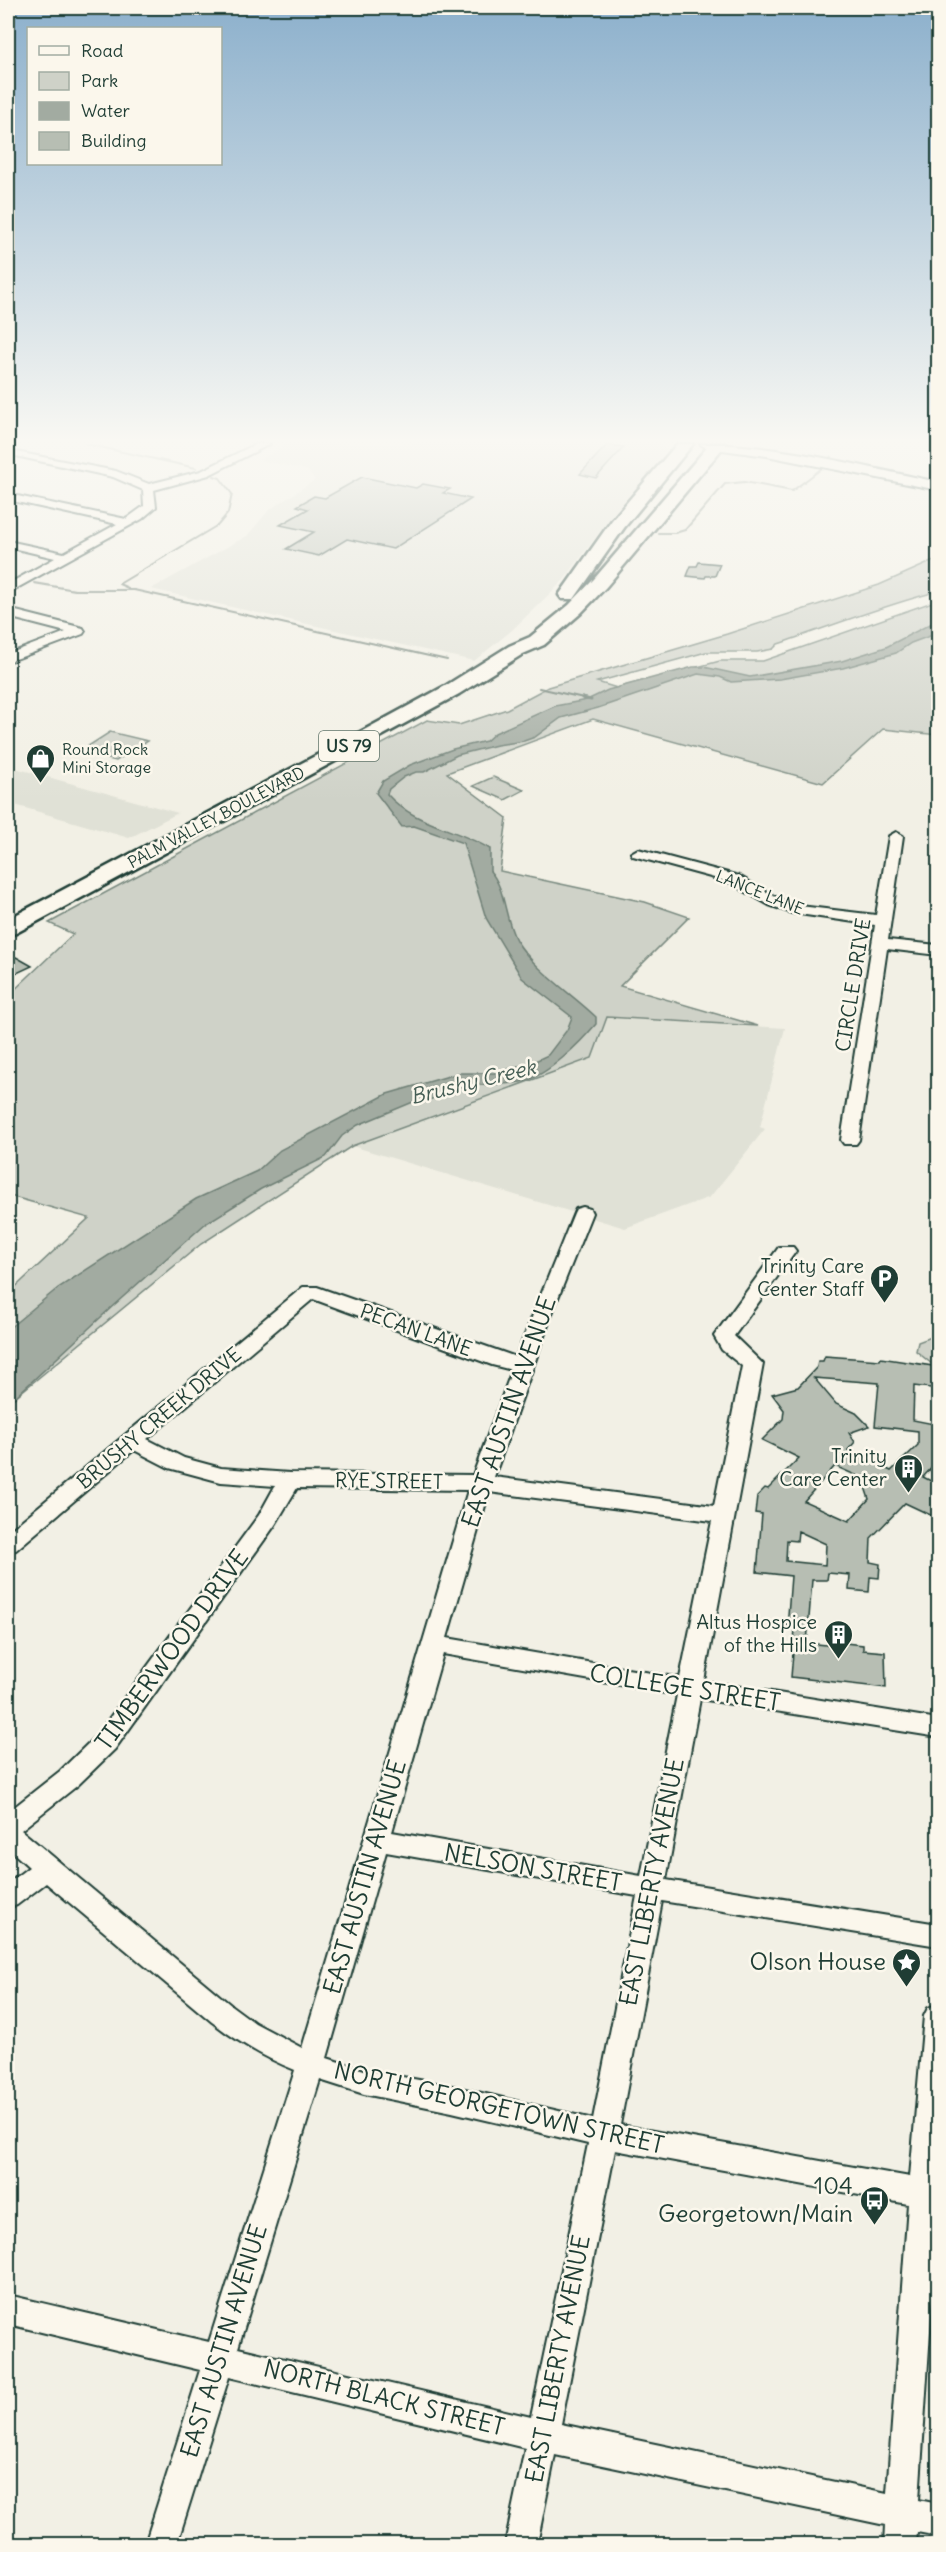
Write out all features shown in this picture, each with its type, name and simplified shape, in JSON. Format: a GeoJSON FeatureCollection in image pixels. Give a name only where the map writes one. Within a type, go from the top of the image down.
{"type":"FeatureCollection","features":[{"type":"Feature","properties":{"kind":"highway","name":"PALM VALLEY BOULEVARD"},"geometry":{"type":"LineString","coordinates":[[516,650],[520,638],[557,609],[592,563]]}},
{"type":"Feature","properties":{"kind":"highway"},"geometry":{"type":"LineString","coordinates":[[607,563],[614,566]]}},
{"type":"Feature","properties":{"kind":"highway","name":"PALM VALLEY BOULEVARD"},"geometry":{"type":"LineString","coordinates":[[8,928],[371,734],[461,684],[516,650],[537,641],[575,609],[616,563]]}},
{"type":"Feature","properties":{"kind":"street"},"geometry":{"type":"LineString","coordinates":[[8,589],[55,563]]}},
{"type":"Feature","properties":{"kind":"street"},"geometry":{"type":"LineString","coordinates":[[8,613],[79,631],[8,658]]}},
{"type":"Feature","properties":{"kind":"street","name":"CIRCLE DRIVE"},"geometry":{"type":"LineString","coordinates":[[850,1140],[896,836]]}},
{"type":"Feature","properties":{"kind":"street","name":"LANCE LANE"},"geometry":{"type":"LineString","coordinates":[[638,853],[734,879],[774,902],[798,910],[884,921]]}},
{"type":"Feature","properties":{"kind":"street"},"geometry":{"type":"LineString","coordinates":[[881,944],[939,950]]}},
{"type":"Feature","properties":{"kind":"street","name":"EAST AUSTIN AVENUE"},"geometry":{"type":"LineString","coordinates":[[161,2544],[311,2065],[481,1483],[544,1308],[583,1213]]}},
{"type":"Feature","properties":{"kind":"street","name":"EAST LIBERTY AVENUE"},"geometry":{"type":"LineString","coordinates":[[521,2544],[604,2135],[753,1364],[729,1345],[724,1336],[786,1251]]}},
{"type":"Feature","properties":{"kind":"street","name":"PECAN LANE"},"geometry":{"type":"LineString","coordinates":[[310,1291],[499,1360],[524,1366]]}},
{"type":"Feature","properties":{"kind":"street","name":"BRUSHY CREEK DRIVE"},"geometry":{"type":"LineString","coordinates":[[8,1544],[310,1291]]}},
{"type":"Feature","properties":{"kind":"street","name":"RYE STREET"},"geometry":{"type":"LineString","coordinates":[[133,1440],[198,1470],[246,1478],[481,1483],[595,1500],[722,1515]]}},
{"type":"Feature","properties":{"kind":"street","name":"TIMBERWOOD DRIVE"},"geometry":{"type":"LineString","coordinates":[[8,1826],[89,1761],[111,1736],[267,1520],[290,1480]]}},
{"type":"Feature","properties":{"kind":"street","name":"COLLEGE STREET"},"geometry":{"type":"LineString","coordinates":[[433,1644],[689,1689],[939,1728]]}},
{"type":"Feature","properties":{"kind":"street","name":"NORTH GEORGETOWN STREET"},"geometry":{"type":"LineString","coordinates":[[8,1833],[230,2019],[283,2052],[311,2065],[364,2082],[452,2099],[604,2135],[931,2195]]}},
{"type":"Feature","properties":{"kind":"street","name":"NELSON STREET"},"geometry":{"type":"LineString","coordinates":[[376,1840],[939,1935]]}},
{"type":"Feature","properties":{"kind":"street"},"geometry":{"type":"LineString","coordinates":[[8,1897],[47,1868]]}},
{"type":"Feature","properties":{"kind":"street"},"geometry":{"type":"LineString","coordinates":[[900,2544],[931,2195],[939,2016]]}},
{"type":"Feature","properties":{"kind":"street","name":"NORTH BLACK STREET"},"geometry":{"type":"LineString","coordinates":[[8,2309],[542,2436],[939,2520]]}},
{"type":"Feature","properties":{"kind":"shaded area"},"geometry":{"type":"Polygon","coordinates":[[[198,563],[576,563],[564,580],[511,631],[474,661],[151,589],[198,563]]]}},
{"type":"Feature","properties":{"kind":"shaded area","name":"Round Rock Mini Storage"},"geometry":{"type":"Polygon","coordinates":[[[8,766],[178,813],[129,838],[8,803],[8,766]]]}},
{"type":"Feature","properties":{"kind":"shaded area"},"geometry":{"type":"Polygon","coordinates":[[[607,1017],[785,1028],[760,1127],[765,1129],[710,1197],[625,1228],[352,1146],[591,1058],[607,1017]]]}},
{"type":"Feature","properties":{"kind":"green space"},"geometry":{"type":"Polygon","coordinates":[[[929,563],[938,563],[937,589],[928,594],[871,611],[778,644],[773,649],[757,652],[706,652],[597,682],[617,688],[720,661],[763,661],[938,600],[938,735],[883,729],[823,783],[593,719],[447,773],[507,818],[500,871],[645,902],[689,917],[620,986],[758,1026],[607,1017],[592,1058],[352,1146],[201,1244],[8,1403],[8,1294],[89,1218],[10,1196],[8,1192],[8,996],[73,934],[49,923],[427,720],[459,725],[507,709],[548,687],[727,634],[879,585],[929,563]]]}},
{"type":"Feature","properties":{"kind":"green space"},"geometry":{"type":"Polygon","coordinates":[[[110,732],[148,741],[116,761],[79,752],[110,732]]]}},
{"type":"Feature","properties":{"kind":"green space"},"geometry":{"type":"Polygon","coordinates":[[[493,777],[524,790],[505,800],[473,786],[493,777]]]}},
{"type":"Feature","properties":{"kind":"green space"},"geometry":{"type":"Polygon","coordinates":[[[934,1336],[938,1337],[938,1364],[932,1364],[916,1351],[918,1342],[934,1336]]]}},
{"type":"Feature","properties":{"kind":"water","name":"Brushy Creek"},"geometry":{"type":"Polygon","coordinates":[[[938,620],[938,633],[911,643],[896,653],[843,668],[780,679],[731,682],[720,677],[698,674],[561,718],[535,737],[524,741],[457,755],[424,772],[416,772],[404,777],[389,789],[387,794],[410,813],[490,849],[490,871],[499,886],[516,940],[533,962],[596,1017],[596,1024],[564,1057],[544,1072],[525,1081],[460,1087],[425,1101],[413,1102],[358,1125],[342,1136],[326,1157],[261,1189],[205,1224],[14,1398],[8,1399],[8,1329],[58,1288],[196,1199],[257,1171],[280,1150],[387,1094],[459,1073],[495,1073],[531,1063],[548,1055],[567,1030],[572,1017],[522,978],[486,918],[463,843],[414,826],[402,827],[376,793],[383,781],[410,765],[453,749],[486,741],[495,733],[555,706],[587,700],[608,690],[693,667],[704,667],[750,677],[842,661],[886,647],[938,620]]]}},
{"type":"Feature","properties":{"kind":"building"},"geometry":{"type":"Polygon","coordinates":[[[698,563],[720,564],[715,576],[705,578],[687,576],[691,566],[697,566],[698,563]]]}},
{"type":"Feature","properties":{"kind":"building"},"geometry":{"type":"Polygon","coordinates":[[[16,957],[32,966],[17,973],[8,967],[8,960],[16,957]]]}},
{"type":"Feature","properties":{"kind":"building","name":"Trinity Care Center"},"geometry":{"type":"Polygon","coordinates":[[[825,1356],[880,1360],[881,1358],[939,1367],[939,1389],[914,1386],[913,1420],[939,1425],[939,1460],[923,1477],[939,1485],[939,1519],[905,1503],[871,1538],[870,1562],[880,1564],[879,1578],[870,1577],[869,1592],[849,1590],[850,1575],[828,1573],[827,1580],[812,1580],[807,1643],[836,1646],[836,1642],[863,1645],[863,1650],[885,1652],[886,1688],[791,1677],[795,1629],[787,1628],[791,1576],[757,1572],[762,1514],[755,1513],[757,1496],[765,1488],[768,1489],[799,1458],[762,1440],[783,1419],[784,1410],[772,1394],[798,1387],[817,1367],[818,1361],[823,1361],[825,1356]],[[814,1378],[836,1404],[856,1413],[869,1426],[849,1433],[855,1442],[848,1450],[891,1471],[918,1445],[918,1431],[875,1426],[879,1383],[814,1378]],[[835,1466],[804,1501],[849,1521],[869,1499],[862,1478],[835,1466]],[[798,1531],[797,1541],[787,1540],[786,1561],[825,1565],[826,1544],[798,1531]]]}},
{"type":"Feature","properties":{"kind":"waterway"},"geometry":{"type":"LineString","coordinates":[[128,588],[119,584],[154,563]]}},
{"type":"Feature","properties":{"kind":"waterway"},"geometry":{"type":"LineString","coordinates":[[8,577],[12,578]]}},
{"type":"Feature","properties":{"kind":"waterway"},"geometry":{"type":"LineString","coordinates":[[34,583],[75,590],[134,590],[447,660]]}},
{"type":"Feature","properties":{"kind":"waterway"},"geometry":{"type":"LineString","coordinates":[[539,688],[588,699]]}},
{"type":"Feature","properties":{"kind":"waterway"},"geometry":{"type":"LineString","coordinates":[[582,698],[591,700]]}},
{"type":"Feature","properties":{"kind":"place","name":"Round Rock Mini Storage"},"geometry":{"type":"Point","coordinates":[41,784]}},
{"type":"Feature","properties":{"kind":"place","name":"Trinity Care Center Staff"},"geometry":{"type":"Point","coordinates":[885,1304]}},
{"type":"Feature","properties":{"kind":"place","name":"Trinity Care Center"},"geometry":{"type":"Point","coordinates":[908,1494]}},
{"type":"Feature","properties":{"kind":"place","name":"Altus Hospice of the Hills"},"geometry":{"type":"Point","coordinates":[838,1660]}},
{"type":"Feature","properties":{"kind":"place","name":"Olson House"},"geometry":{"type":"Point","coordinates":[907,1988]}},
{"type":"Feature","properties":{"kind":"place","name":"104 Georgetown/Main"},"geometry":{"type":"Point","coordinates":[874,2226]}}]}
